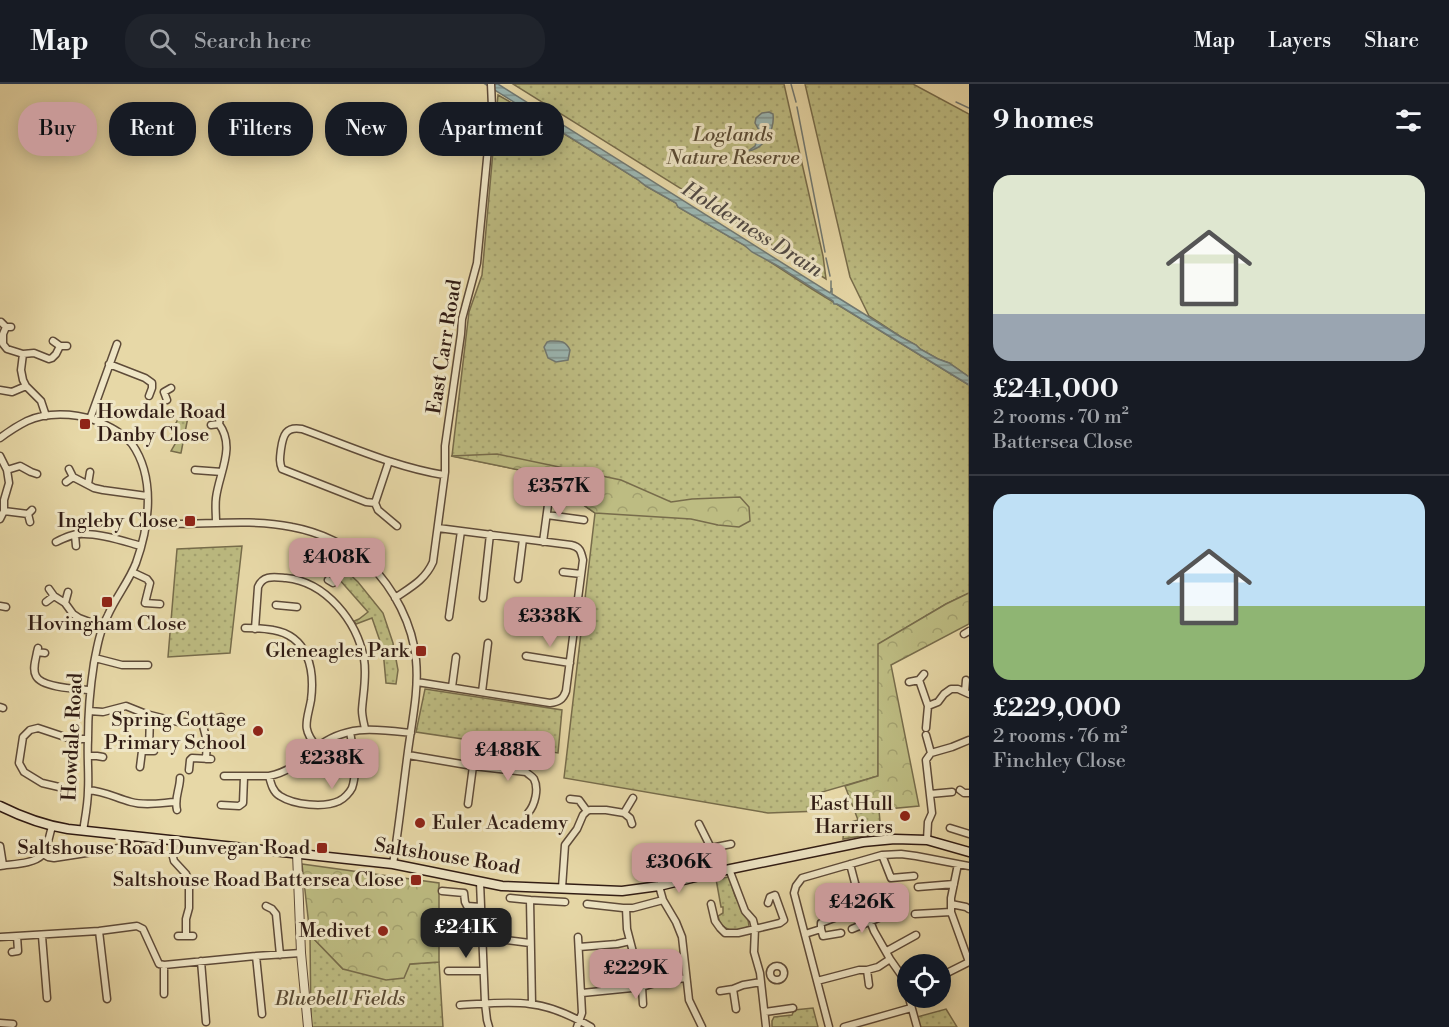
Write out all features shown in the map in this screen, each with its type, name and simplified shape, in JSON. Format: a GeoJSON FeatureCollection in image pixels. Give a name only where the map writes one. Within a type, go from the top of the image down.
{"type":"FeatureCollection","features":[{"type":"Feature","properties":{"kind":"main road","name":"Saltshouse Road"},"geometry":{"type":"LineString","coordinates":[[0,806],[52,827],[393,864],[502,886],[622,891],[659,886],[729,869],[863,842],[895,838],[927,840],[969,852]]}},
{"type":"Feature","properties":{"kind":"street","name":"East Carr Road"},"geometry":{"type":"LineString","coordinates":[[395,598],[429,573],[433,562],[444,475],[445,446],[462,319],[477,263],[492,107],[491,88]]}},
{"type":"Feature","properties":{"kind":"street"},"geometry":{"type":"LineString","coordinates":[[6,326],[3,344],[7,349],[52,358],[63,346],[53,341]]}},
{"type":"Feature","properties":{"kind":"street"},"geometry":{"type":"LineString","coordinates":[[90,419],[117,344]]}},
{"type":"Feature","properties":{"kind":"street"},"geometry":{"type":"LineString","coordinates":[[23,354],[21,370],[26,386],[41,401],[46,416]]}},
{"type":"Feature","properties":{"kind":"street"},"geometry":{"type":"LineString","coordinates":[[109,364],[152,383],[149,396]]}},
{"type":"Feature","properties":{"kind":"street"},"geometry":{"type":"LineString","coordinates":[[0,390],[12,392],[26,386]]}},
{"type":"Feature","properties":{"kind":"street"},"geometry":{"type":"LineString","coordinates":[[152,388],[164,392],[171,388]]}},
{"type":"Feature","properties":{"kind":"street"},"geometry":{"type":"LineString","coordinates":[[164,392],[167,400]]}},
{"type":"Feature","properties":{"kind":"street","name":"Howdale Road"},"geometry":{"type":"LineString","coordinates":[[0,438],[28,421],[46,416],[90,419],[113,429],[131,443],[145,476],[146,523],[141,546],[132,572],[112,606],[103,627],[95,657],[90,690],[88,790],[83,831]]}},
{"type":"Feature","properties":{"kind":"street"},"geometry":{"type":"LineString","coordinates":[[216,522],[216,498],[226,458],[224,431],[217,422]]}},
{"type":"Feature","properties":{"kind":"street"},"geometry":{"type":"LineString","coordinates":[[375,503],[366,502],[282,469],[279,464],[282,438],[289,430],[302,429],[389,461],[444,475]]}},
{"type":"Feature","properties":{"kind":"street"},"geometry":{"type":"LineString","coordinates":[[0,456],[7,470],[9,483],[4,500],[4,511],[0,519]]}},
{"type":"Feature","properties":{"kind":"street"},"geometry":{"type":"LineString","coordinates":[[389,461],[375,503],[378,510],[396,523]]}},
{"type":"Feature","properties":{"kind":"street"},"geometry":{"type":"LineString","coordinates":[[7,470],[20,466],[38,473]]}},
{"type":"Feature","properties":{"kind":"street"},"geometry":{"type":"LineString","coordinates":[[69,469],[73,477],[94,488],[147,496]]}},
{"type":"Feature","properties":{"kind":"street"},"geometry":{"type":"LineString","coordinates":[[88,484],[90,471]]}},
{"type":"Feature","properties":{"kind":"street"},"geometry":{"type":"LineString","coordinates":[[195,471],[222,472]]}},
{"type":"Feature","properties":{"kind":"street"},"geometry":{"type":"LineString","coordinates":[[66,482],[73,477]]}},
{"type":"Feature","properties":{"kind":"street"},"geometry":{"type":"LineString","coordinates":[[524,490],[550,492],[543,542]]}},
{"type":"Feature","properties":{"kind":"street"},"geometry":{"type":"LineString","coordinates":[[4,511],[30,512],[30,522]]}},
{"type":"Feature","properties":{"kind":"street"},"geometry":{"type":"LineString","coordinates":[[547,515],[584,520]]}},
{"type":"Feature","properties":{"kind":"street"},"geometry":{"type":"LineString","coordinates":[[146,523],[170,525],[216,522],[290,526],[329,539],[353,553],[369,564],[384,581],[405,616],[416,658],[417,682],[393,864]]}},
{"type":"Feature","properties":{"kind":"street"},"geometry":{"type":"LineString","coordinates":[[417,682],[550,703],[558,702],[566,692],[570,663],[583,560],[581,551],[577,547],[438,528]]}},
{"type":"Feature","properties":{"kind":"street"},"geometry":{"type":"LineString","coordinates":[[61,530],[65,537]]}},
{"type":"Feature","properties":{"kind":"street"},"geometry":{"type":"LineString","coordinates":[[449,617],[460,531]]}},
{"type":"Feature","properties":{"kind":"street"},"geometry":{"type":"LineString","coordinates":[[56,542],[65,537],[83,534],[141,546]]}},
{"type":"Feature","properties":{"kind":"street"},"geometry":{"type":"LineString","coordinates":[[483,598],[490,534]]}},
{"type":"Feature","properties":{"kind":"street"},"geometry":{"type":"LineString","coordinates":[[75,535],[76,546]]}},
{"type":"Feature","properties":{"kind":"street"},"geometry":{"type":"LineString","coordinates":[[518,579],[522,539]]}},
{"type":"Feature","properties":{"kind":"street"},"geometry":{"type":"LineString","coordinates":[[132,572],[147,579],[150,583],[145,603],[160,604]]}},
{"type":"Feature","properties":{"kind":"street"},"geometry":{"type":"LineString","coordinates":[[563,572],[581,574]]}},
{"type":"Feature","properties":{"kind":"street"},"geometry":{"type":"LineString","coordinates":[[255,628],[258,587],[265,578],[286,578],[306,582],[326,595],[350,622],[365,660],[362,713],[365,729]]}},
{"type":"Feature","properties":{"kind":"street"},"geometry":{"type":"LineString","coordinates":[[49,590],[65,603],[73,614],[103,627]]}},
{"type":"Feature","properties":{"kind":"street"},"geometry":{"type":"LineString","coordinates":[[65,603],[68,592]]}},
{"type":"Feature","properties":{"kind":"street"},"geometry":{"type":"LineString","coordinates":[[46,602],[54,596]]}},
{"type":"Feature","properties":{"kind":"street"},"geometry":{"type":"LineString","coordinates":[[276,605],[297,607]]}},
{"type":"Feature","properties":{"kind":"street"},"geometry":{"type":"LineString","coordinates":[[531,622],[574,628]]}},
{"type":"Feature","properties":{"kind":"street"},"geometry":{"type":"LineString","coordinates":[[245,628],[274,630],[284,634],[297,642],[306,655],[311,665],[312,677],[306,731],[317,747]]}},
{"type":"Feature","properties":{"kind":"street"},"geometry":{"type":"LineString","coordinates":[[482,692],[488,643]]}},
{"type":"Feature","properties":{"kind":"street"},"geometry":{"type":"LineString","coordinates":[[45,653],[37,650],[34,670],[38,679],[52,685],[90,690]]}},
{"type":"Feature","properties":{"kind":"street"},"geometry":{"type":"LineString","coordinates":[[526,656],[570,663]]}},
{"type":"Feature","properties":{"kind":"street"},"geometry":{"type":"LineString","coordinates":[[95,657],[122,665],[147,665]]}},
{"type":"Feature","properties":{"kind":"street"},"geometry":{"type":"LineString","coordinates":[[452,687],[456,657]]}},
{"type":"Feature","properties":{"kind":"street"},"geometry":{"type":"LineString","coordinates":[[909,682],[919,680],[925,672]]}},
{"type":"Feature","properties":{"kind":"street"},"geometry":{"type":"LineString","coordinates":[[928,706],[938,702],[951,689],[967,693],[966,678]]}},
{"type":"Feature","properties":{"kind":"street"},"geometry":{"type":"LineString","coordinates":[[919,680],[928,706],[926,731],[931,753]]}},
{"type":"Feature","properties":{"kind":"street"},"geometry":{"type":"LineString","coordinates":[[89,711],[103,711],[126,706],[178,722],[202,722],[221,717]]}},
{"type":"Feature","properties":{"kind":"street"},"geometry":{"type":"LineString","coordinates":[[140,767],[148,750],[150,715]]}},
{"type":"Feature","properties":{"kind":"street"},"geometry":{"type":"LineString","coordinates":[[189,770],[190,759],[208,759],[207,741],[202,722]]}},
{"type":"Feature","properties":{"kind":"street"},"geometry":{"type":"LineString","coordinates":[[56,778],[57,787],[42,783],[24,772],[19,763],[23,737],[30,730],[38,729],[71,738],[88,739]]}},
{"type":"Feature","properties":{"kind":"street"},"geometry":{"type":"LineString","coordinates":[[230,784],[227,776],[269,777],[275,775],[293,767],[317,747],[334,737],[350,732],[365,729],[411,733]]}},
{"type":"Feature","properties":{"kind":"street"},"geometry":{"type":"LineString","coordinates":[[269,777],[278,795],[301,804],[341,801],[349,793],[354,779],[350,732]]}},
{"type":"Feature","properties":{"kind":"street"},"geometry":{"type":"LineString","coordinates":[[927,840],[928,822],[932,813],[923,760],[931,753],[969,740]]}},
{"type":"Feature","properties":{"kind":"street"},"geometry":{"type":"LineString","coordinates":[[408,755],[526,772],[533,777],[536,788],[533,808],[528,813]]}},
{"type":"Feature","properties":{"kind":"street"},"geometry":{"type":"LineString","coordinates":[[88,756],[103,757]]}},
{"type":"Feature","properties":{"kind":"street"},"geometry":{"type":"LineString","coordinates":[[468,804],[473,766]]}},
{"type":"Feature","properties":{"kind":"street"},"geometry":{"type":"LineString","coordinates":[[221,805],[245,805],[244,777]]}},
{"type":"Feature","properties":{"kind":"street"},"geometry":{"type":"LineString","coordinates":[[88,790],[100,791],[132,802],[149,804],[176,802],[180,778]]}},
{"type":"Feature","properties":{"kind":"street"},"geometry":{"type":"LineString","coordinates":[[930,794],[956,791],[969,793]]}},
{"type":"Feature","properties":{"kind":"street"},"geometry":{"type":"LineString","coordinates":[[624,813],[633,798]]}},
{"type":"Feature","properties":{"kind":"street"},"geometry":{"type":"LineString","coordinates":[[570,799],[579,800],[587,812]]}},
{"type":"Feature","properties":{"kind":"street"},"geometry":{"type":"LineString","coordinates":[[562,888],[565,845],[587,812],[606,810],[624,813],[630,818],[632,824]]}},
{"type":"Feature","properties":{"kind":"street"},"geometry":{"type":"LineString","coordinates":[[702,826],[711,848],[716,872]]}},
{"type":"Feature","properties":{"kind":"street"},"geometry":{"type":"LineString","coordinates":[[0,846],[1,866],[29,861],[43,854],[52,827]]}},
{"type":"Feature","properties":{"kind":"street"},"geometry":{"type":"LineString","coordinates":[[950,828],[969,834]]}},
{"type":"Feature","properties":{"kind":"street"},"geometry":{"type":"LineString","coordinates":[[174,841],[172,854],[174,861],[189,881],[189,908],[186,919],[190,936],[178,936]]}},
{"type":"Feature","properties":{"kind":"street"},"geometry":{"type":"LineString","coordinates":[[711,848],[728,843]]}},
{"type":"Feature","properties":{"kind":"street"},"geometry":{"type":"LineString","coordinates":[[43,854],[54,858],[138,845]]}},
{"type":"Feature","properties":{"kind":"street"},"geometry":{"type":"LineString","coordinates":[[297,853],[301,953],[308,1027]]}},
{"type":"Feature","properties":{"kind":"street"},"geometry":{"type":"LineString","coordinates":[[829,1027],[794,893],[802,878],[882,855],[901,854],[969,866]]}},
{"type":"Feature","properties":{"kind":"street"},"geometry":{"type":"LineString","coordinates":[[882,855],[891,878],[914,876]]}},
{"type":"Feature","properties":{"kind":"street"},"geometry":{"type":"LineString","coordinates":[[850,864],[874,931],[897,967]]}},
{"type":"Feature","properties":{"kind":"street"},"geometry":{"type":"LineString","coordinates":[[951,971],[969,962],[951,912],[958,864]]}},
{"type":"Feature","properties":{"kind":"street"},"geometry":{"type":"LineString","coordinates":[[729,869],[745,911],[753,920],[755,928],[754,952],[760,973],[766,1027]]}},
{"type":"Feature","properties":{"kind":"street"},"geometry":{"type":"LineString","coordinates":[[480,882],[485,1004],[489,1027]]}},
{"type":"Feature","properties":{"kind":"street"},"geometry":{"type":"LineString","coordinates":[[918,887],[954,884]]}},
{"type":"Feature","properties":{"kind":"street"},"geometry":{"type":"LineString","coordinates":[[659,886],[663,900],[682,937],[689,1000],[702,1027]]}},
{"type":"Feature","properties":{"kind":"street"},"geometry":{"type":"LineString","coordinates":[[442,891],[464,893],[467,906],[481,907]]}},
{"type":"Feature","properties":{"kind":"street"},"geometry":{"type":"LineString","coordinates":[[711,904],[715,921],[720,928],[725,933],[738,933],[784,920],[775,895],[770,897],[768,903]]}},
{"type":"Feature","properties":{"kind":"street"},"geometry":{"type":"LineString","coordinates":[[510,898],[565,902]]}},
{"type":"Feature","properties":{"kind":"street"},"geometry":{"type":"LineString","coordinates":[[530,900],[532,1004]]}},
{"type":"Feature","properties":{"kind":"street"},"geometry":{"type":"LineString","coordinates":[[587,904],[633,908],[663,900]]}},
{"type":"Feature","properties":{"kind":"street"},"geometry":{"type":"LineString","coordinates":[[951,904],[966,906],[969,909]]}},
{"type":"Feature","properties":{"kind":"street"},"geometry":{"type":"LineString","coordinates":[[266,906],[276,914],[280,955]]}},
{"type":"Feature","properties":{"kind":"street"},"geometry":{"type":"LineString","coordinates":[[626,908],[627,929],[642,987],[643,1004]]}},
{"type":"Feature","properties":{"kind":"street"},"geometry":{"type":"LineString","coordinates":[[713,913],[722,910]]}},
{"type":"Feature","properties":{"kind":"street"},"geometry":{"type":"LineString","coordinates":[[915,914],[951,912]]}},
{"type":"Feature","properties":{"kind":"street"},"geometry":{"type":"LineString","coordinates":[[854,927],[888,914]]}},
{"type":"Feature","properties":{"kind":"street"},"geometry":{"type":"LineString","coordinates":[[805,934],[822,929],[837,917]]}},
{"type":"Feature","properties":{"kind":"street"},"geometry":{"type":"LineString","coordinates":[[0,937],[99,932],[137,926],[143,929],[159,964],[164,965],[301,953]]}},
{"type":"Feature","properties":{"kind":"street"},"geometry":{"type":"LineString","coordinates":[[822,929],[841,933]]}},
{"type":"Feature","properties":{"kind":"street"},"geometry":{"type":"LineString","coordinates":[[99,932],[106,999]]}},
{"type":"Feature","properties":{"kind":"street"},"geometry":{"type":"LineString","coordinates":[[452,933],[530,943]]}},
{"type":"Feature","properties":{"kind":"street"},"geometry":{"type":"LineString","coordinates":[[721,940],[725,933]]}},
{"type":"Feature","properties":{"kind":"street"},"geometry":{"type":"LineString","coordinates":[[887,951],[916,935]]}},
{"type":"Feature","properties":{"kind":"street"},"geometry":{"type":"LineString","coordinates":[[12,952],[18,951],[17,936]]}},
{"type":"Feature","properties":{"kind":"street"},"geometry":{"type":"LineString","coordinates":[[42,936],[47,998]]}},
{"type":"Feature","properties":{"kind":"street"},"geometry":{"type":"LineString","coordinates":[[578,937],[582,993],[582,1013],[579,1024]]}},
{"type":"Feature","properties":{"kind":"street"},"geometry":{"type":"LineString","coordinates":[[579,947],[617,944],[630,940]]}},
{"type":"Feature","properties":{"kind":"street"},"geometry":{"type":"LineString","coordinates":[[256,956],[262,1014]]}},
{"type":"Feature","properties":{"kind":"street"},"geometry":{"type":"LineString","coordinates":[[770,973],[773,979],[780,979],[783,975],[778,958]]}},
{"type":"Feature","properties":{"kind":"street"},"geometry":{"type":"LineString","coordinates":[[817,981],[878,967],[890,959]]}},
{"type":"Feature","properties":{"kind":"street"},"geometry":{"type":"LineString","coordinates":[[201,961],[206,1022]]}},
{"type":"Feature","properties":{"kind":"street"},"geometry":{"type":"LineString","coordinates":[[164,965],[164,994]]}},
{"type":"Feature","properties":{"kind":"street"},"geometry":{"type":"LineString","coordinates":[[770,973],[773,968],[779,967]]}},
{"type":"Feature","properties":{"kind":"street"},"geometry":{"type":"LineString","coordinates":[[860,970],[869,985]]}},
{"type":"Feature","properties":{"kind":"street"},"geometry":{"type":"LineString","coordinates":[[448,971],[483,971]]}},
{"type":"Feature","properties":{"kind":"street"},"geometry":{"type":"LineString","coordinates":[[760,973],[770,973]]}},
{"type":"Feature","properties":{"kind":"street"},"geometry":{"type":"LineString","coordinates":[[582,993],[642,987],[662,981],[686,978]]}},
{"type":"Feature","properties":{"kind":"street"},"geometry":{"type":"LineString","coordinates":[[720,991],[761,982]]}},
{"type":"Feature","properties":{"kind":"street"},"geometry":{"type":"LineString","coordinates":[[733,988],[736,1010]]}},
{"type":"Feature","properties":{"kind":"street"},"geometry":{"type":"LineString","coordinates":[[460,1005],[532,1004],[591,1027]]}},
{"type":"Feature","properties":{"kind":"street"},"geometry":{"type":"LineString","coordinates":[[765,1012],[793,1008]]}},
{"type":"Feature","properties":{"kind":"street"},"geometry":{"type":"LineString","coordinates":[[844,1027],[873,1024],[911,1008],[917,1027]]}},
{"type":"Feature","properties":{"kind":"street"},"geometry":{"type":"LineString","coordinates":[[0,1023],[13,1024]]}},
{"type":"Feature","properties":{"kind":"green space","name":"Loglands Nature Reserve"},"geometry":{"type":"Polygon","coordinates":[[[513,84],[784,84],[823,256],[826,279],[564,116],[564,102],[542,102],[513,84]]]}},
{"type":"Feature","properties":{"kind":"green space"},"geometry":{"type":"Polygon","coordinates":[[[805,84],[913,84],[969,114],[969,377],[869,316],[850,277],[805,84]]]}},
{"type":"Feature","properties":{"kind":"green space"},"geometry":{"type":"Polygon","coordinates":[[[498,95],[510,102],[497,102],[498,95]]]}},
{"type":"Feature","properties":{"kind":"green space"},"geometry":{"type":"Polygon","coordinates":[[[564,134],[676,203],[678,207],[744,245],[969,385],[969,593],[879,644],[878,776],[822,792],[820,811],[768,813],[564,778],[595,513],[539,474],[452,456],[469,312],[482,275],[493,156],[564,156],[564,134]]]}},
{"type":"Feature","properties":{"kind":"green space"},"geometry":{"type":"Polygon","coordinates":[[[180,415],[188,417],[181,453],[171,451],[175,444],[173,429],[180,415]]]}},
{"type":"Feature","properties":{"kind":"green space"},"geometry":{"type":"Polygon","coordinates":[[[497,454],[621,480],[671,502],[740,497],[749,507],[750,521],[739,527],[691,519],[595,513],[539,474],[451,456],[497,454]]]}},
{"type":"Feature","properties":{"kind":"green space"},"geometry":{"type":"Polygon","coordinates":[[[242,546],[230,653],[168,657],[177,549],[242,546]]]}},
{"type":"Feature","properties":{"kind":"green space"},"geometry":{"type":"Polygon","coordinates":[[[344,569],[358,582],[383,613],[393,643],[398,670],[396,684],[386,683],[383,650],[372,618],[356,624],[354,621],[368,612],[338,578],[344,569]]]}},
{"type":"Feature","properties":{"kind":"green space"},"geometry":{"type":"Polygon","coordinates":[[[969,593],[969,624],[891,665],[919,806],[855,812],[845,786],[878,776],[878,644],[969,593]]]}},
{"type":"Feature","properties":{"kind":"green space"},"geometry":{"type":"Polygon","coordinates":[[[425,689],[562,710],[558,753],[416,732],[425,689]]]}},
{"type":"Feature","properties":{"kind":"green space"},"geometry":{"type":"Polygon","coordinates":[[[879,810],[881,833],[843,839],[844,824],[858,820],[855,812],[879,810]]]}},
{"type":"Feature","properties":{"kind":"green space"},"geometry":{"type":"Polygon","coordinates":[[[302,864],[439,883],[439,962],[410,964],[404,978],[386,980],[343,969],[310,935],[302,864]]]}},
{"type":"Feature","properties":{"kind":"green space"},"geometry":{"type":"Polygon","coordinates":[[[729,877],[749,926],[735,931],[722,925],[718,916],[723,913],[723,907],[721,907],[716,879],[729,877]]]}},
{"type":"Feature","properties":{"kind":"green space","name":"Bluebell Fields"},"geometry":{"type":"Polygon","coordinates":[[[310,935],[343,969],[439,962],[443,1027],[311,1027],[310,935]]]}},
{"type":"Feature","properties":{"kind":"green space"},"geometry":{"type":"Polygon","coordinates":[[[813,1008],[818,1027],[772,1027],[774,1017],[792,1015],[794,1010],[813,1008]]]}},
{"type":"Feature","properties":{"kind":"green space"},"geometry":{"type":"Polygon","coordinates":[[[946,1009],[957,1027],[919,1027],[917,1017],[946,1009]]]}},
{"type":"Feature","properties":{"kind":"water"},"geometry":{"type":"Polygon","coordinates":[[[485,84],[498,84],[527,102],[514,102],[485,84]]]}},
{"type":"Feature","properties":{"kind":"water"},"geometry":{"type":"Polygon","coordinates":[[[762,113],[773,114],[773,120],[767,138],[759,147],[748,151],[755,146],[760,132],[755,123],[756,118],[762,113]]]}},
{"type":"Feature","properties":{"kind":"water"},"geometry":{"type":"Polygon","coordinates":[[[564,126],[830,293],[832,288],[832,294],[969,377],[969,385],[834,304],[833,301],[778,266],[678,207],[676,203],[564,133],[564,126]]]}},
{"type":"Feature","properties":{"kind":"water"},"geometry":{"type":"Polygon","coordinates":[[[550,341],[566,344],[570,350],[568,360],[556,362],[548,358],[544,347],[550,341]]]}},
{"type":"Feature","properties":{"kind":"waterway"},"geometry":{"type":"LineString","coordinates":[[791,84],[796,102]]}},
{"type":"Feature","properties":{"kind":"waterway"},"geometry":{"type":"LineString","coordinates":[[956,102],[969,108]]}},
{"type":"Feature","properties":{"kind":"waterway","name":"Holderness Drain"},"geometry":{"type":"LineString","coordinates":[[797,107],[825,252]]}},
{"type":"Feature","properties":{"kind":"waterway","name":"Holderness Drain"},"geometry":{"type":"LineString","coordinates":[[826,258],[830,276]]}},
{"type":"Feature","properties":{"kind":"waterway"},"geometry":{"type":"LineString","coordinates":[[831,281],[831,289]]}},
{"type":"Feature","properties":{"kind":"place","name":"Howdale Road Danby Close"},"geometry":{"type":"Point","coordinates":[85,424]}},
{"type":"Feature","properties":{"kind":"place","name":"Ingleby Close"},"geometry":{"type":"Point","coordinates":[190,521]}},
{"type":"Feature","properties":{"kind":"place","name":"Hovingham Close"},"geometry":{"type":"Point","coordinates":[107,602]}},
{"type":"Feature","properties":{"kind":"place","name":"Gleneagles Park"},"geometry":{"type":"Point","coordinates":[421,651]}},
{"type":"Feature","properties":{"kind":"place","name":"Spring Cottage Primary School"},"geometry":{"type":"Point","coordinates":[258,731]}},
{"type":"Feature","properties":{"kind":"place","name":"East Hull Harriers"},"geometry":{"type":"Point","coordinates":[905,816]}},
{"type":"Feature","properties":{"kind":"place","name":"Euler Academy"},"geometry":{"type":"Point","coordinates":[420,823]}},
{"type":"Feature","properties":{"kind":"place","name":"Saltshouse Road Dunvegan Road"},"geometry":{"type":"Point","coordinates":[322,848]}},
{"type":"Feature","properties":{"kind":"place","name":"Saltshouse Road Battersea Close"},"geometry":{"type":"Point","coordinates":[416,880]}},
{"type":"Feature","properties":{"kind":"place","name":"Medivet"},"geometry":{"type":"Point","coordinates":[383,931]}}]}
